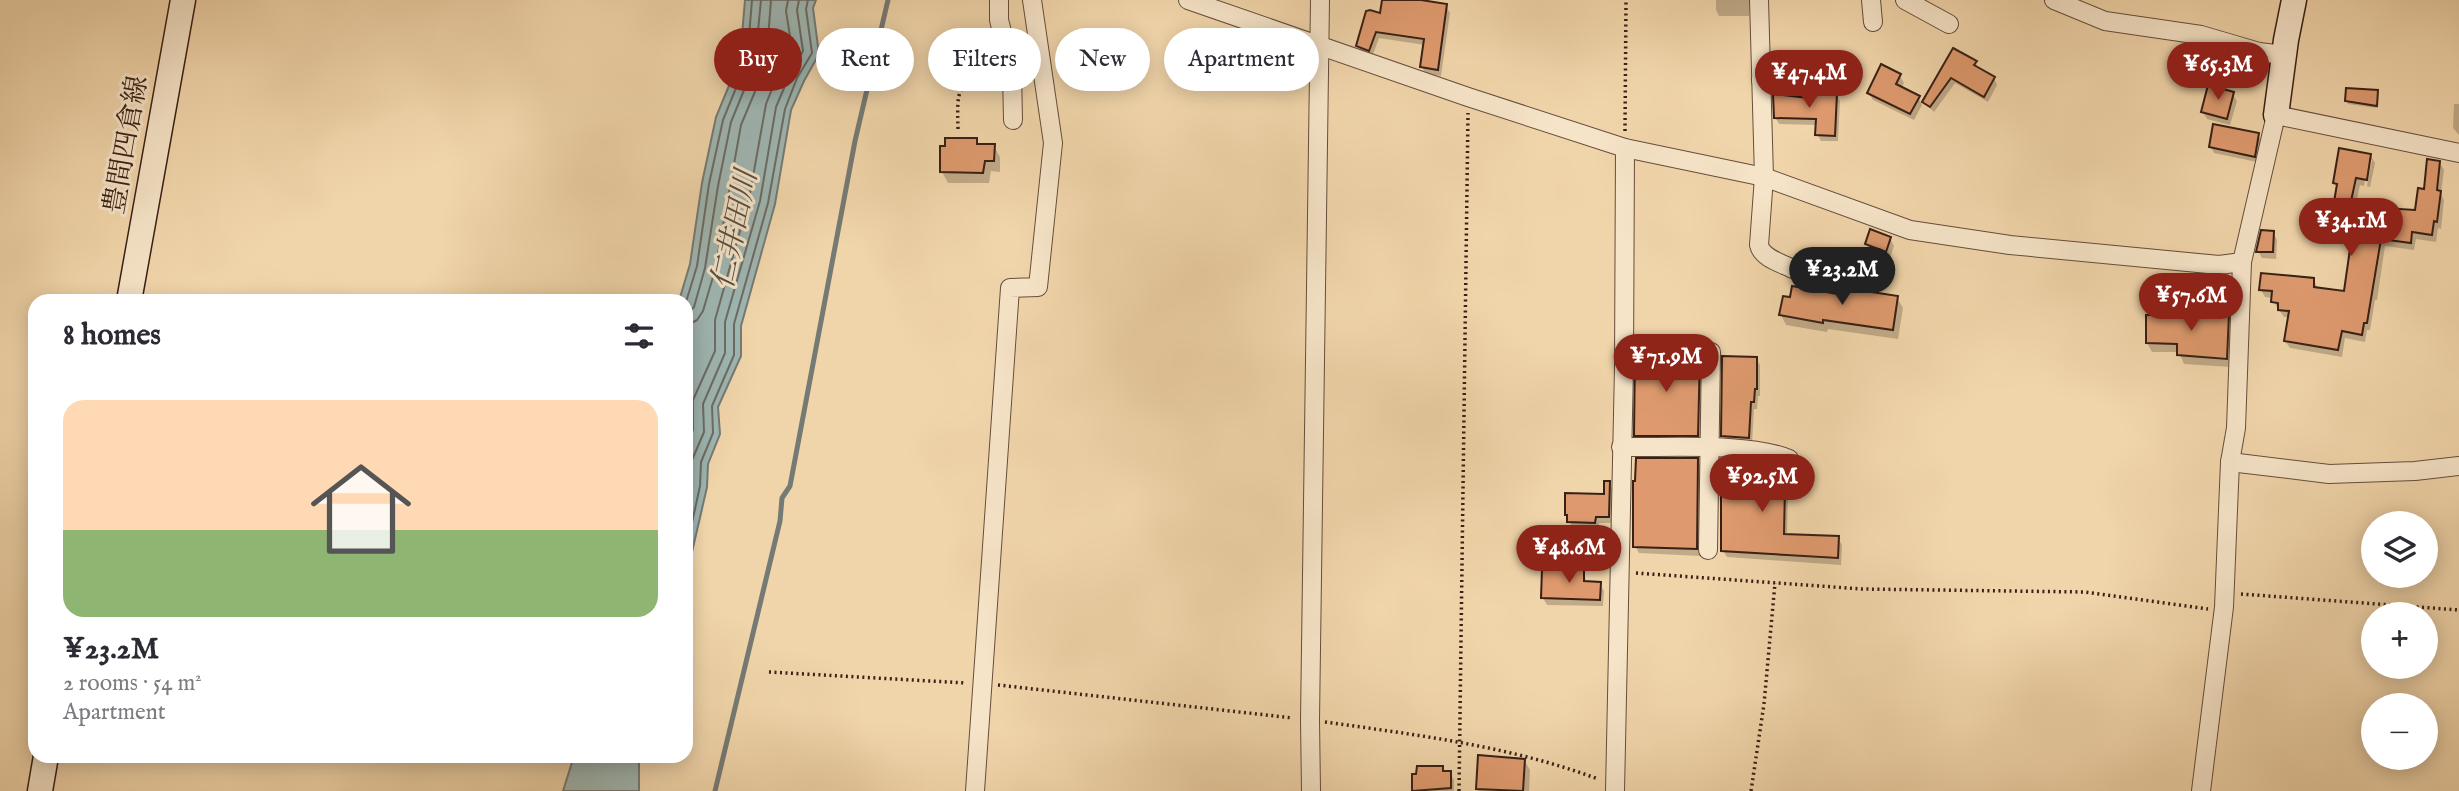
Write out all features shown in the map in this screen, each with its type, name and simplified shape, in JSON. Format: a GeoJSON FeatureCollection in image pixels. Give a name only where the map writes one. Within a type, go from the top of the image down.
{"type":"FeatureCollection","features":[{"type":"Feature","properties":{"kind":"main road","name":"豊間四倉線"},"geometry":{"type":"LineString","coordinates":[[130,294],[183,0]]}},
{"type":"Feature","properties":{"kind":"main road"},"geometry":{"type":"LineString","coordinates":[[2276,116],[2294,0]]}},
{"type":"Feature","properties":{"kind":"main road"},"geometry":{"type":"LineString","coordinates":[[40,791],[45,763]]}},
{"type":"Feature","properties":{"kind":"street"},"geometry":{"type":"LineString","coordinates":[[999,0],[1001,28]]}},
{"type":"Feature","properties":{"kind":"street"},"geometry":{"type":"LineString","coordinates":[[975,791],[1010,288],[1038,287],[1053,143],[1032,0]]}},
{"type":"Feature","properties":{"kind":"street"},"geometry":{"type":"LineString","coordinates":[[1188,0],[1270,28]]}},
{"type":"Feature","properties":{"kind":"street"},"geometry":{"type":"LineString","coordinates":[[1320,0],[1319,45],[1625,148],[1764,177],[1910,230],[2010,245],[2219,265],[2242,262]]}},
{"type":"Feature","properties":{"kind":"street"},"geometry":{"type":"LineString","coordinates":[[1759,0],[1764,177],[1760,250],[1793,269]]}},
{"type":"Feature","properties":{"kind":"street"},"geometry":{"type":"LineString","coordinates":[[1871,0],[1873,22]]}},
{"type":"Feature","properties":{"kind":"street"},"geometry":{"type":"LineString","coordinates":[[1905,0],[1949,24]]}},
{"type":"Feature","properties":{"kind":"street"},"geometry":{"type":"LineString","coordinates":[[2054,0],[2105,21],[2201,35],[2259,52],[2284,55]]}},
{"type":"Feature","properties":{"kind":"street"},"geometry":{"type":"LineString","coordinates":[[1760,79],[1810,87]]}},
{"type":"Feature","properties":{"kind":"street"},"geometry":{"type":"LineString","coordinates":[[1012,91],[1013,120]]}},
{"type":"Feature","properties":{"kind":"street"},"geometry":{"type":"LineString","coordinates":[[1311,791],[1318,91]]}},
{"type":"Feature","properties":{"kind":"street"},"geometry":{"type":"LineString","coordinates":[[2201,791],[2224,611],[2230,462],[2236,428],[2242,262],[2276,116],[2459,153]]}},
{"type":"Feature","properties":{"kind":"street"},"geometry":{"type":"LineString","coordinates":[[1615,788],[1625,148]]}},
{"type":"Feature","properties":{"kind":"street"},"geometry":{"type":"LineString","coordinates":[[1708,550],[1711,352]]}},
{"type":"Feature","properties":{"kind":"street"},"geometry":{"type":"LineString","coordinates":[[1621,447],[1744,449],[1782,456],[1789,459],[1796,482]]}},
{"type":"Feature","properties":{"kind":"street"},"geometry":{"type":"LineString","coordinates":[[2230,462],[2329,474],[2415,471],[2459,466]]}},
{"type":"Feature","properties":{"kind":"path"},"geometry":{"type":"LineString","coordinates":[[1625,148],[1626,0]]}},
{"type":"Feature","properties":{"kind":"path"},"geometry":{"type":"LineString","coordinates":[[958,129],[957,96],[960,91]]}},
{"type":"Feature","properties":{"kind":"path"},"geometry":{"type":"LineString","coordinates":[[1459,791],[1468,97]]}},
{"type":"Feature","properties":{"kind":"path"},"geometry":{"type":"LineString","coordinates":[[1619,572],[1862,589],[2085,592],[2224,611]]}},
{"type":"Feature","properties":{"kind":"path"},"geometry":{"type":"LineString","coordinates":[[1751,791],[1764,704],[1775,583]]}},
{"type":"Feature","properties":{"kind":"path"},"geometry":{"type":"LineString","coordinates":[[2225,592],[2459,610]]}},
{"type":"Feature","properties":{"kind":"path"},"geometry":{"type":"LineString","coordinates":[[769,672],[982,684],[1310,720],[1517,753],[1562,766],[1615,788]]}},
{"type":"Feature","properties":{"kind":"water"},"geometry":{"type":"Polygon","coordinates":[[[745,0],[816,0],[813,8],[816,59],[802,85],[802,28],[743,28],[745,0]]]}},
{"type":"Feature","properties":{"kind":"water","name":"仁井田川"},"geometry":{"type":"Polygon","coordinates":[[[727,91],[800,91],[791,110],[775,204],[741,326],[741,356],[718,407],[720,434],[708,464],[707,487],[693,548],[693,294],[681,294],[690,264],[702,183],[716,117],[727,91]]]}},
{"type":"Feature","properties":{"kind":"water"},"geometry":{"type":"Polygon","coordinates":[[[572,763],[639,763],[639,791],[563,791],[572,763]]]}},
{"type":"Feature","properties":{"kind":"building"},"geometry":{"type":"Polygon","coordinates":[[[1382,0],[1421,0],[1447,4],[1438,70],[1420,67],[1424,39],[1376,32],[1369,51],[1356,46],[1366,11],[1380,13],[1382,0]]]}},
{"type":"Feature","properties":{"kind":"building"},"geometry":{"type":"Polygon","coordinates":[[[1953,48],[1977,61],[1974,65],[1995,77],[1984,97],[1951,78],[1930,107],[1922,102],[1953,48]]]}},
{"type":"Feature","properties":{"kind":"building"},"geometry":{"type":"Polygon","coordinates":[[[1837,56],[1853,56],[1854,82],[1837,78],[1837,56]]]}},
{"type":"Feature","properties":{"kind":"building"},"geometry":{"type":"Polygon","coordinates":[[[1881,64],[1901,74],[1896,84],[1920,96],[1910,114],[1867,93],[1881,64]]]}},
{"type":"Feature","properties":{"kind":"building"},"geometry":{"type":"Polygon","coordinates":[[[2208,85],[2234,92],[2227,119],[2201,112],[2208,85]]]}},
{"type":"Feature","properties":{"kind":"building"},"geometry":{"type":"Polygon","coordinates":[[[2346,88],[2378,90],[2377,106],[2345,101],[2346,88]]]}},
{"type":"Feature","properties":{"kind":"building"},"geometry":{"type":"Polygon","coordinates":[[[1820,92],[1837,93],[1835,136],[1815,135],[1816,119],[1774,118],[1773,94],[1809,98],[1820,92]]]}},
{"type":"Feature","properties":{"kind":"building"},"geometry":{"type":"Polygon","coordinates":[[[2213,124],[2259,133],[2255,157],[2209,147],[2213,124]]]}},
{"type":"Feature","properties":{"kind":"building"},"geometry":{"type":"Polygon","coordinates":[[[945,138],[977,138],[977,144],[995,144],[994,161],[985,161],[983,173],[940,172],[940,146],[945,146],[945,138]]]}},
{"type":"Feature","properties":{"kind":"building"},"geometry":{"type":"Polygon","coordinates":[[[2339,148],[2371,154],[2367,180],[2356,178],[2350,206],[2415,210],[2418,188],[2424,189],[2427,159],[2440,161],[2437,190],[2441,191],[2437,222],[2434,221],[2432,235],[2412,232],[2411,243],[2381,239],[2367,323],[2364,323],[2362,335],[2342,331],[2338,350],[2284,341],[2289,311],[2278,310],[2278,303],[2271,302],[2272,291],[2259,290],[2261,273],[2314,278],[2314,287],[2344,291],[2352,235],[2329,232],[2337,184],[2333,183],[2339,148]]]}},
{"type":"Feature","properties":{"kind":"building"},"geometry":{"type":"Polygon","coordinates":[[[1870,229],[1891,237],[1886,252],[1865,244],[1870,229]]]}},
{"type":"Feature","properties":{"kind":"building"},"geometry":{"type":"Polygon","coordinates":[[[2261,230],[2274,231],[2273,252],[2256,252],[2261,230]]]}},
{"type":"Feature","properties":{"kind":"building"},"geometry":{"type":"Polygon","coordinates":[[[1792,286],[1838,294],[1839,287],[1898,296],[1893,330],[1823,320],[1823,323],[1779,315],[1783,296],[1790,297],[1792,286]]]}},
{"type":"Feature","properties":{"kind":"building"},"geometry":{"type":"Polygon","coordinates":[[[2180,311],[2229,313],[2227,359],[2177,355],[2177,344],[2146,343],[2146,315],[2180,314],[2180,311]]]}},
{"type":"Feature","properties":{"kind":"building"},"geometry":{"type":"Polygon","coordinates":[[[1635,350],[1700,354],[1698,436],[1634,436],[1635,350]]]}},
{"type":"Feature","properties":{"kind":"building"},"geometry":{"type":"Polygon","coordinates":[[[1722,356],[1757,357],[1757,389],[1754,402],[1751,402],[1749,438],[1721,436],[1722,356]]]}},
{"type":"Feature","properties":{"kind":"building"},"geometry":{"type":"Polygon","coordinates":[[[1636,458],[1698,458],[1697,549],[1633,547],[1633,481],[1636,458]]]}},
{"type":"Feature","properties":{"kind":"building"},"geometry":{"type":"Polygon","coordinates":[[[1721,459],[1751,461],[1780,469],[1785,487],[1784,534],[1839,536],[1838,558],[1721,551],[1721,459]]]}},
{"type":"Feature","properties":{"kind":"building"},"geometry":{"type":"Polygon","coordinates":[[[1604,481],[1610,481],[1609,517],[1596,517],[1595,523],[1567,522],[1565,493],[1604,494],[1604,481]]]}},
{"type":"Feature","properties":{"kind":"building"},"geometry":{"type":"Polygon","coordinates":[[[1542,569],[1584,570],[1584,581],[1601,582],[1600,600],[1541,598],[1542,569]]]}},
{"type":"Feature","properties":{"kind":"building"},"geometry":{"type":"Polygon","coordinates":[[[1478,755],[1525,759],[1523,791],[1476,789],[1478,755]]]}},
{"type":"Feature","properties":{"kind":"building"},"geometry":{"type":"Polygon","coordinates":[[[1417,766],[1443,766],[1443,771],[1451,771],[1451,788],[1412,791],[1412,774],[1416,774],[1417,766]]]}},
{"type":"Feature","properties":{"kind":"waterway"},"geometry":{"type":"LineString","coordinates":[[715,791],[780,521],[782,498],[790,486],[855,141],[888,0]]}}]}
